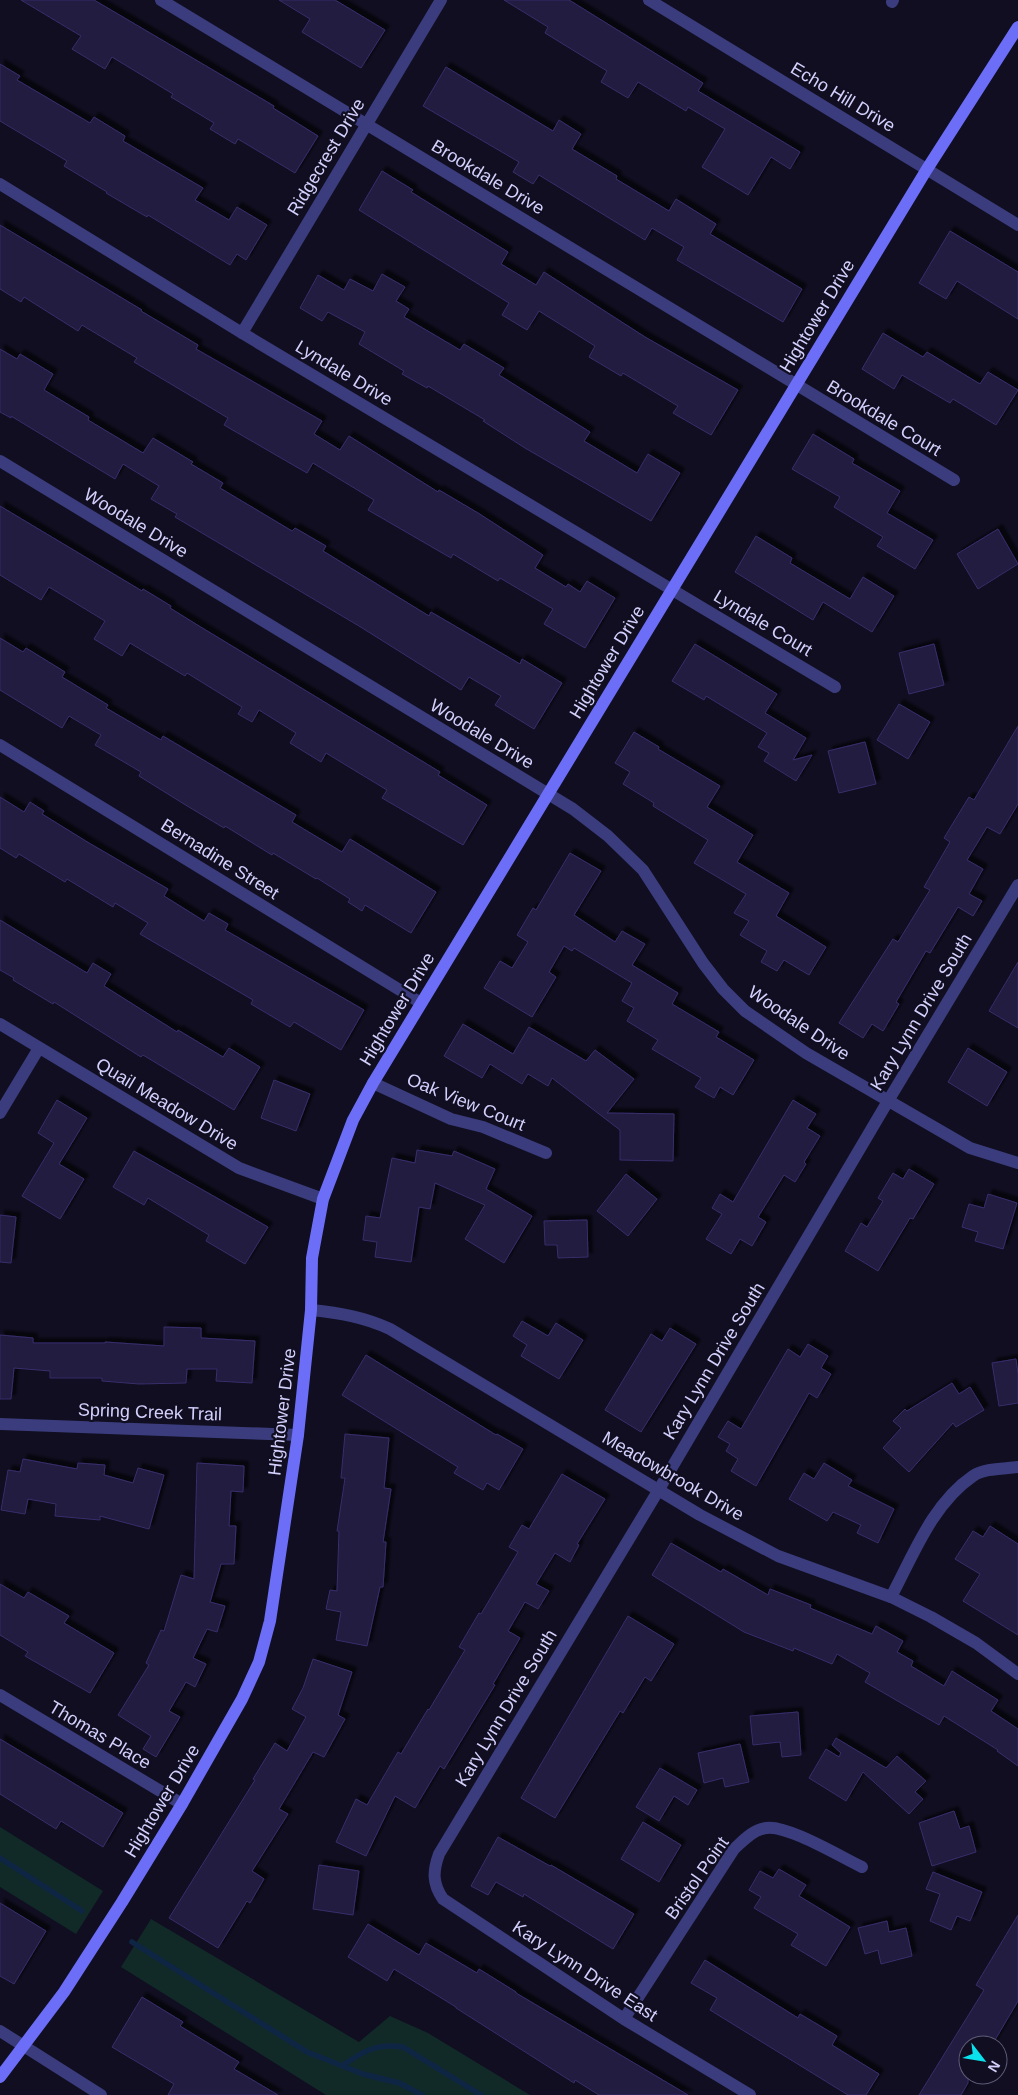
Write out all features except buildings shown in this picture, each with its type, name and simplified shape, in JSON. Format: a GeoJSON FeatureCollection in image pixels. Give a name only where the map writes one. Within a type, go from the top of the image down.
{"type":"FeatureCollection","features":[{"type":"Feature","properties":{"kind":"main road","name":"Hightower Drive"},"geometry":{"type":"LineString","coordinates":[[0,2077],[64,1992],[122,1902],[182,1804],[242,1699],[259,1662],[270,1622],[298,1435],[311,1310],[312,1258],[323,1199],[353,1120],[421,1003],[927,169],[1018,27]]}},
{"type":"Feature","properties":{"kind":"street","name":"Brookdale Drive"},"geometry":{"type":"LineString","coordinates":[[161,0],[796,385]]}},
{"type":"Feature","properties":{"kind":"street","name":"Ridgecrest Drive"},"geometry":{"type":"LineString","coordinates":[[242,333],[440,0]]}},
{"type":"Feature","properties":{"kind":"street","name":"Echo Hill Drive"},"geometry":{"type":"LineString","coordinates":[[649,0],[1018,225]]}},
{"type":"Feature","properties":{"kind":"street","name":"Lyndale Drive"},"geometry":{"type":"LineString","coordinates":[[0,184],[242,333],[673,588]]}},
{"type":"Feature","properties":{"kind":"street","name":"Brookdale Court"},"geometry":{"type":"LineString","coordinates":[[796,385],[954,480]]}},
{"type":"Feature","properties":{"kind":"street","name":"Woodale Drive"},"geometry":{"type":"LineString","coordinates":[[0,461],[572,809],[608,836],[643,870],[703,963],[723,989],[745,1012],[806,1053],[970,1148],[1018,1163]]}},
{"type":"Feature","properties":{"kind":"street","name":"Lyndale Court"},"geometry":{"type":"LineString","coordinates":[[673,588],[835,687]]}},
{"type":"Feature","properties":{"kind":"street","name":"Bernadine Street"},"geometry":{"type":"LineString","coordinates":[[0,745],[421,1003]]}},
{"type":"Feature","properties":{"kind":"street","name":"Kary Lynn Drive South"},"geometry":{"type":"LineString","coordinates":[[439,1854],[658,1491],[1018,885]]}},
{"type":"Feature","properties":{"kind":"street","name":"Quail Meadow Drive"},"geometry":{"type":"LineString","coordinates":[[0,1024],[239,1168],[323,1199]]}},
{"type":"Feature","properties":{"kind":"street"},"geometry":{"type":"LineString","coordinates":[[0,1113],[39,1048]]}},
{"type":"Feature","properties":{"kind":"street","name":"Oak View Court"},"geometry":{"type":"LineString","coordinates":[[373,1083],[451,1119],[483,1127],[546,1153]]}},
{"type":"Feature","properties":{"kind":"street","name":"Meadowbrook Drive"},"geometry":{"type":"LineString","coordinates":[[311,1310],[346,1313],[369,1319],[390,1329],[658,1491],[778,1556],[891,1598],[931,1617],[976,1643],[1018,1674]]}},
{"type":"Feature","properties":{"kind":"street","name":"Spring Creek Trail"},"geometry":{"type":"LineString","coordinates":[[0,1424],[298,1435]]}},
{"type":"Feature","properties":{"kind":"street"},"geometry":{"type":"LineString","coordinates":[[891,1598],[944,1502],[974,1475],[991,1470],[1018,1467]]}},
{"type":"Feature","properties":{"kind":"street","name":"Thomas Place"},"geometry":{"type":"LineString","coordinates":[[0,1696],[182,1804]]}},
{"type":"Feature","properties":{"kind":"street","name":"Bristol Point"},"geometry":{"type":"LineString","coordinates":[[624,2019],[734,1849],[754,1832],[765,1828],[774,1828],[793,1833],[862,1866]]}},
{"type":"Feature","properties":{"kind":"street","name":"Kary Lynn Drive East"},"geometry":{"type":"LineString","coordinates":[[439,1854],[433,1872],[436,1889],[443,1898],[624,2019],[750,2095]]}},
{"type":"Feature","properties":{"kind":"street"},"geometry":{"type":"LineString","coordinates":[[0,2031],[100,2095]]}},
{"type":"Feature","properties":{"kind":"green space"},"geometry":{"type":"Polygon","coordinates":[[[0,1827],[103,1891],[76,1934],[0,1887],[0,1827]]]}},
{"type":"Feature","properties":{"kind":"green space"},"geometry":{"type":"Polygon","coordinates":[[[151,1919],[359,2042],[390,2016],[428,2033],[530,2095],[326,2095],[121,1967],[151,1919]]]}},
{"type":"Feature","properties":{"kind":"waterway"},"geometry":{"type":"LineString","coordinates":[[0,1858],[82,1911]]}},
{"type":"Feature","properties":{"kind":"waterway"},"geometry":{"type":"LineString","coordinates":[[132,1942],[307,2052],[363,2074],[399,2083],[422,2095]]}},
{"type":"Feature","properties":{"kind":"waterway"},"geometry":{"type":"LineString","coordinates":[[343,2065],[371,2049],[386,2046],[403,2047],[481,2095]]}}]}
